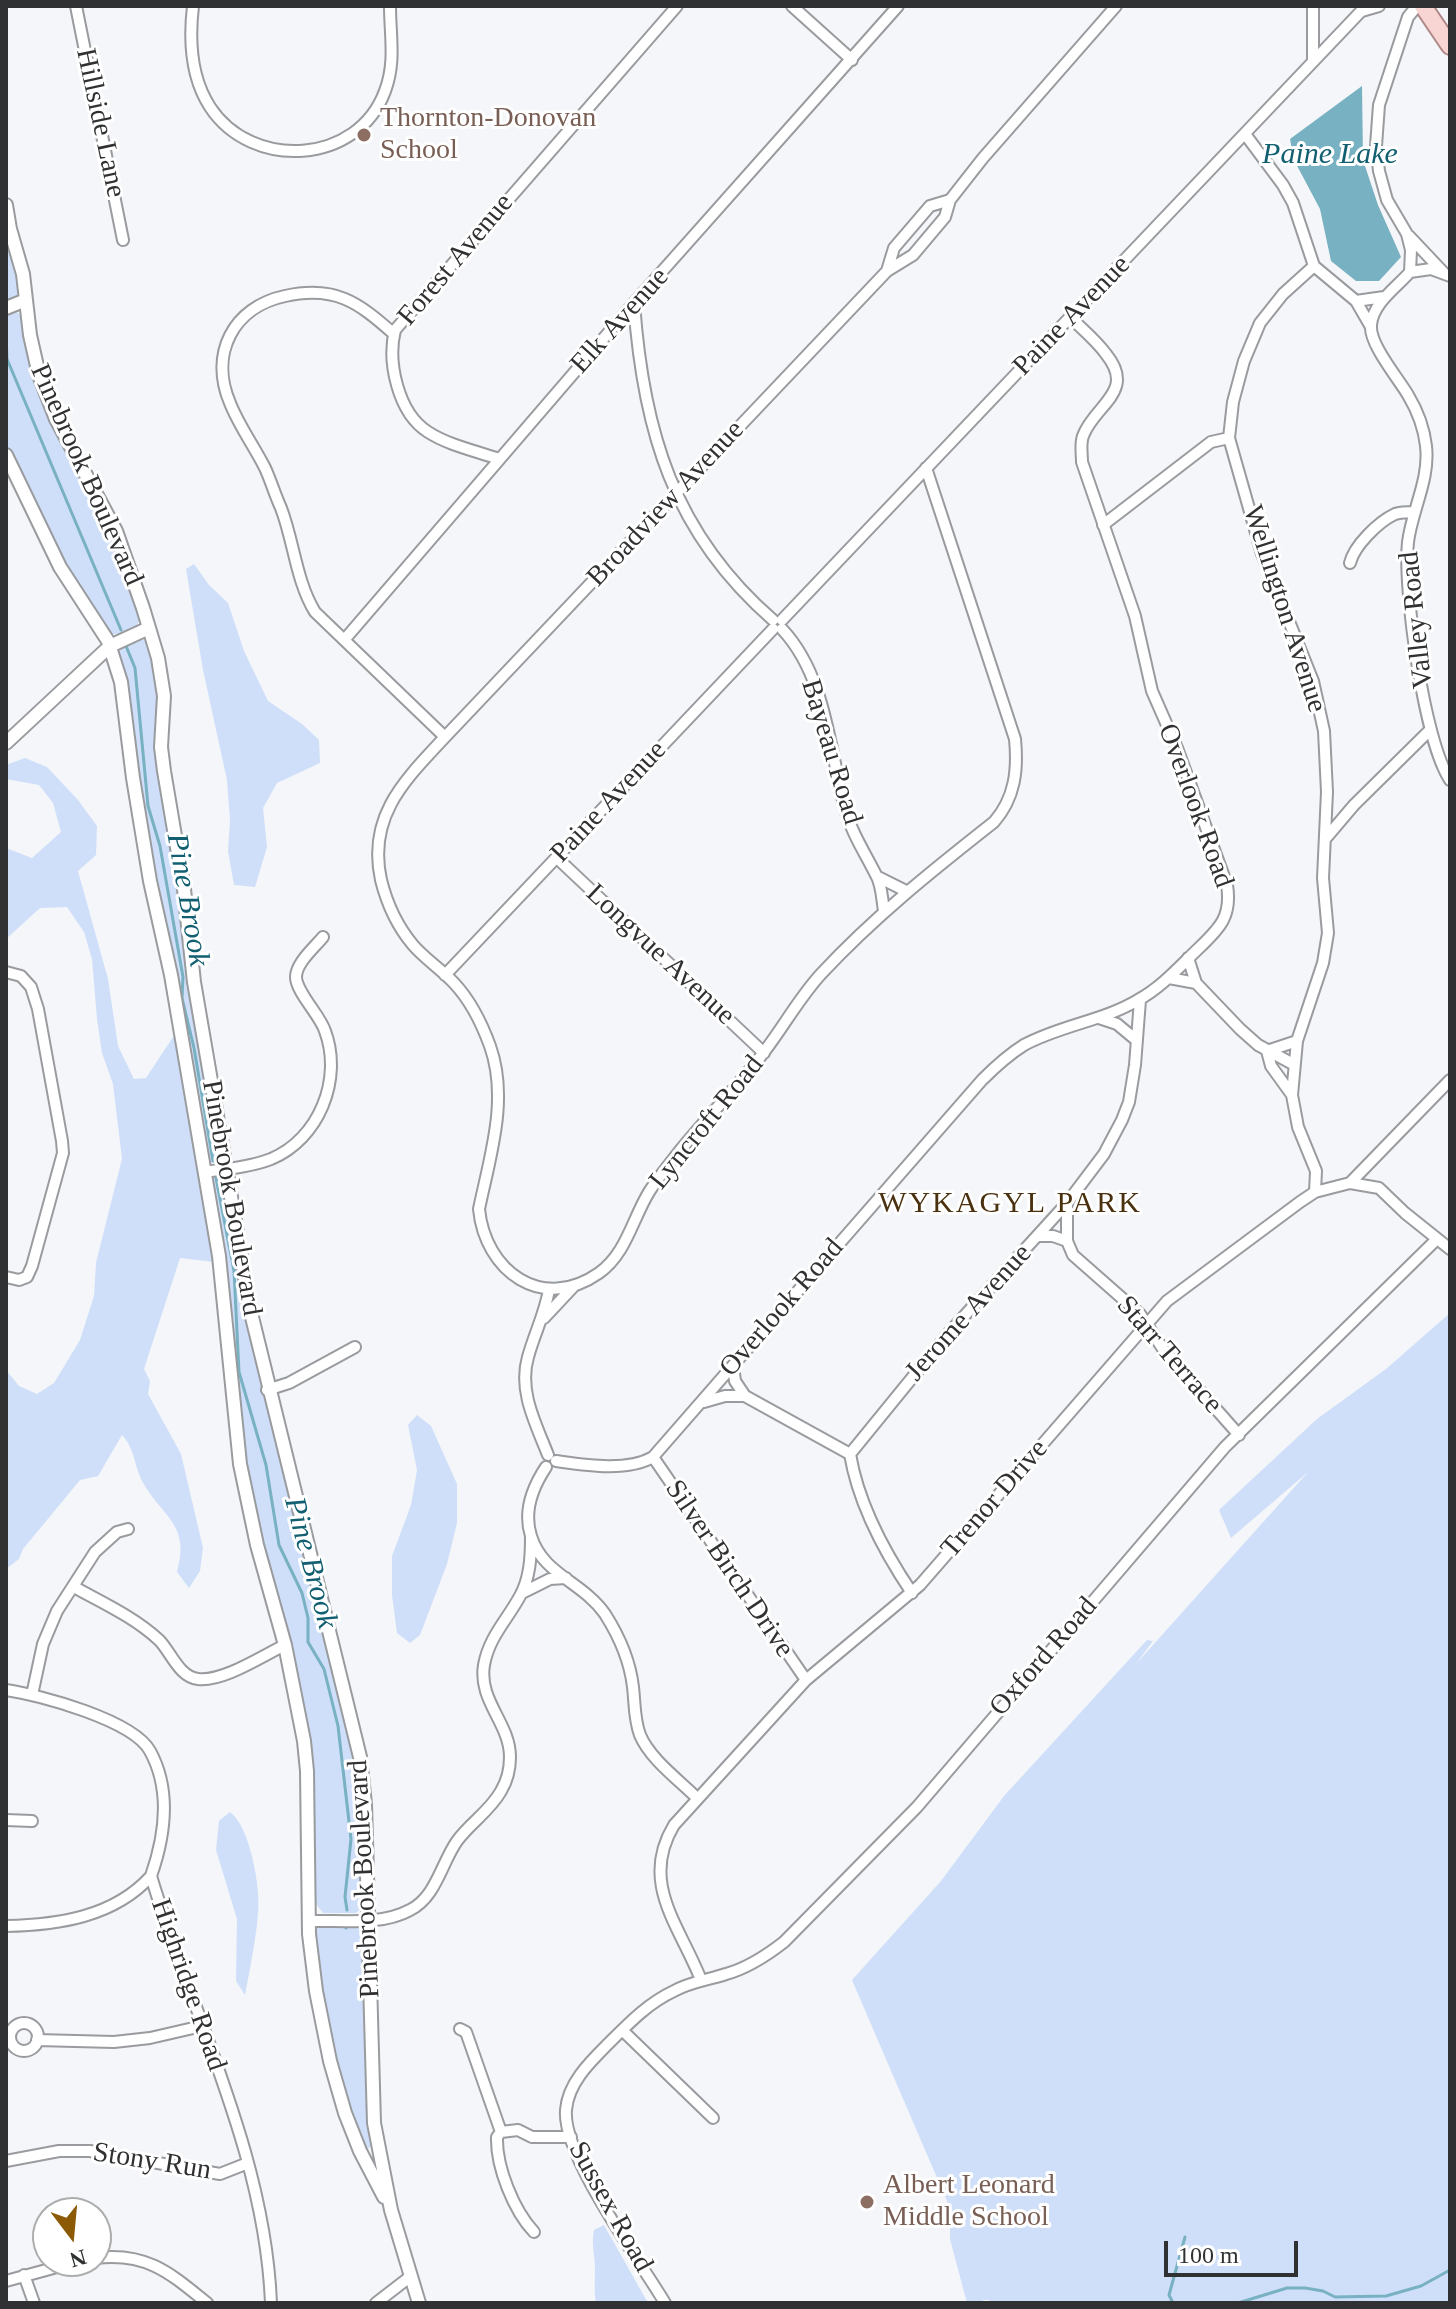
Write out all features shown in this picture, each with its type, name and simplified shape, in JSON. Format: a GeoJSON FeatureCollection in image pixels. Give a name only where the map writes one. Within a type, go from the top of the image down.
{"type":"FeatureCollection","features":[{"type":"Feature","properties":{"kind":"main road"},"geometry":{"type":"LineString","coordinates":[[1423,6],[1450,46]]}},
{"type":"Feature","properties":{"kind":"street","name":"Hillside Lane"},"geometry":{"type":"LineString","coordinates":[[76,6],[123,240]]}},
{"type":"Feature","properties":{"kind":"street"},"geometry":{"type":"LineString","coordinates":[[193,6],[191,40],[196,80],[209,106],[221,121],[240,136],[275,150],[299,152],[319,150],[344,141],[369,118],[384,94],[392,59],[390,6]]}},
{"type":"Feature","properties":{"kind":"street","name":"Forest Avenue"},"geometry":{"type":"LineString","coordinates":[[394,334],[401,321],[677,6]]}},
{"type":"Feature","properties":{"kind":"street"},"geometry":{"type":"LineString","coordinates":[[792,6],[852,60]]}},
{"type":"Feature","properties":{"kind":"street","name":"Elk Avenue"},"geometry":{"type":"LineString","coordinates":[[345,639],[634,303],[898,6]]}},
{"type":"Feature","properties":{"kind":"street","name":"Broadview Avenue"},"geometry":{"type":"LineString","coordinates":[[445,737],[887,271],[913,255],[945,217],[950,200],[1116,6]]}},
{"type":"Feature","properties":{"kind":"street"},"geometry":{"type":"LineString","coordinates":[[1313,6],[1313,61]]}},
{"type":"Feature","properties":{"kind":"street","name":"Paine Avenue"},"geometry":{"type":"LineString","coordinates":[[445,975],[1313,61],[1364,9],[1379,6]]}},
{"type":"Feature","properties":{"kind":"street"},"geometry":{"type":"LineString","coordinates":[[1417,6],[1408,17],[1385,86],[1376,124],[1376,146],[1382,183],[1394,216],[1446,274]]}},
{"type":"Feature","properties":{"kind":"street"},"geometry":{"type":"LineString","coordinates":[[1245,134],[1290,197],[1314,266]]}},
{"type":"Feature","properties":{"kind":"street","name":"Broadview Avenue"},"geometry":{"type":"LineString","coordinates":[[887,271],[894,248],[930,206],[950,200]]}},
{"type":"Feature","properties":{"kind":"street","name":"Pinebrook Boulevard"},"geometry":{"type":"LineString","coordinates":[[6,205],[23,274],[32,348],[46,395],[116,531],[149,628],[163,685],[161,747],[164,771],[186,907],[194,982],[251,1313],[267,1390],[358,1742],[365,1804],[373,2108],[391,2210],[419,2303]]}},
{"type":"Feature","properties":{"kind":"street"},"geometry":{"type":"LineString","coordinates":[[1407,234],[1411,250],[1410,272]]}},
{"type":"Feature","properties":{"kind":"street","name":"Valley Road"},"geometry":{"type":"LineString","coordinates":[[1314,266],[1356,301],[1371,327],[1374,341],[1414,406],[1426,442],[1426,470],[1409,538],[1407,575],[1430,730],[1450,780]]}},
{"type":"Feature","properties":{"kind":"street","name":"Wellington Avenue"},"geometry":{"type":"LineString","coordinates":[[1314,266],[1283,294],[1260,323],[1251,341],[1233,402],[1229,438],[1262,554],[1304,655],[1319,703],[1326,746],[1323,878],[1328,933],[1323,963],[1297,1041],[1292,1095],[1298,1127],[1316,1171],[1315,1192]]}},
{"type":"Feature","properties":{"kind":"street"},"geometry":{"type":"LineString","coordinates":[[1371,327],[1384,297],[1410,272],[1431,269],[1446,274]]}},
{"type":"Feature","properties":{"kind":"street"},"geometry":{"type":"LineString","coordinates":[[308,1921],[369,1919],[405,1913],[424,1900],[455,1844],[493,1803],[504,1785],[510,1764],[509,1743],[486,1695],[484,1670],[493,1638],[522,1593],[530,1562],[529,1503],[550,1461],[529,1408],[525,1380],[527,1360],[544,1318],[549,1290],[509,1273],[496,1258],[480,1223],[479,1209],[498,1115],[495,1064],[483,1028],[462,994],[414,946],[398,924],[383,888],[377,855],[382,824],[405,782],[445,737],[345,639],[327,626],[309,602],[289,528],[271,484],[229,402],[223,379],[223,359],[234,325],[249,310],[275,298],[327,292],[342,296],[370,313],[394,334],[393,358],[399,393],[413,417],[427,432],[499,459]]}},
{"type":"Feature","properties":{"kind":"street"},"geometry":{"type":"LineString","coordinates":[[1356,301],[1384,297]]}},
{"type":"Feature","properties":{"kind":"street"},"geometry":{"type":"LineString","coordinates":[[6,308],[26,300]]}},
{"type":"Feature","properties":{"kind":"street","name":"Bayeau Road"},"geometry":{"type":"LineString","coordinates":[[634,303],[646,403],[657,447],[676,495],[722,566],[795,647],[813,683],[832,744],[846,811],[867,862],[878,877],[884,911]]}},
{"type":"Feature","properties":{"kind":"street","name":"Overlook Road"},"geometry":{"type":"LineString","coordinates":[[653,1457],[924,1144],[1006,1057],[1024,1045],[1061,1029],[1099,1018],[1140,1000],[1169,978],[1221,925],[1228,909],[1227,885],[1145,671],[1135,616],[1082,462],[1083,435],[1114,393],[1116,370],[1107,354],[1070,317]]}},
{"type":"Feature","properties":{"kind":"street"},"geometry":{"type":"LineString","coordinates":[[1103,525],[1211,442],[1229,438]]}},
{"type":"Feature","properties":{"kind":"street","name":"Pinebrook Boulevard"},"geometry":{"type":"LineString","coordinates":[[6,455],[52,553],[110,646],[123,695],[143,837],[171,975],[222,1277],[232,1408],[240,1464],[257,1545],[285,1645],[304,1741],[312,1967],[326,2045],[345,2113],[360,2151],[391,2210]]}},
{"type":"Feature","properties":{"kind":"street","name":"Lyncroft Road"},"geometry":{"type":"LineString","coordinates":[[549,1290],[574,1286],[612,1262],[655,1184],[699,1128],[737,1088],[793,1007],[820,975],[906,891],[1003,812],[1016,776],[1017,759],[1011,723],[926,468]]}},
{"type":"Feature","properties":{"kind":"street"},"geometry":{"type":"LineString","coordinates":[[1350,563],[1352,555],[1366,537],[1391,516],[1415,512]]}},
{"type":"Feature","properties":{"kind":"street"},"geometry":{"type":"LineString","coordinates":[[6,743],[110,646],[149,628]]}},
{"type":"Feature","properties":{"kind":"street"},"geometry":{"type":"LineString","coordinates":[[1325,839],[1354,805],[1430,730]]}},
{"type":"Feature","properties":{"kind":"street","name":"Longvue Avenue"},"geometry":{"type":"LineString","coordinates":[[557,858],[764,1053]]}},
{"type":"Feature","properties":{"kind":"street"},"geometry":{"type":"LineString","coordinates":[[878,877],[906,891]]}},
{"type":"Feature","properties":{"kind":"street"},"geometry":{"type":"LineString","coordinates":[[204,1172],[269,1159],[286,1151],[311,1128],[321,1109],[331,1074],[328,1040],[319,1017],[299,988],[296,976],[299,967],[323,937]]}},
{"type":"Feature","properties":{"kind":"street"},"geometry":{"type":"LineString","coordinates":[[1188,958],[1196,983],[1240,1029],[1267,1051],[1293,1064]]}},
{"type":"Feature","properties":{"kind":"street"},"geometry":{"type":"LineString","coordinates":[[6,972],[21,976],[31,987],[35,998],[63,1153],[32,1266],[24,1278],[13,1280],[6,1277]]}},
{"type":"Feature","properties":{"kind":"street"},"geometry":{"type":"LineString","coordinates":[[1169,978],[1196,983]]}},
{"type":"Feature","properties":{"kind":"street","name":"Jerome Avenue"},"geometry":{"type":"LineString","coordinates":[[850,1454],[947,1335],[1067,1203],[1104,1154],[1129,1102],[1140,1000]]}},
{"type":"Feature","properties":{"kind":"street"},"geometry":{"type":"LineString","coordinates":[[1099,1018],[1117,1024],[1135,1039]]}},
{"type":"Feature","properties":{"kind":"street"},"geometry":{"type":"LineString","coordinates":[[1267,1051],[1297,1041]]}},
{"type":"Feature","properties":{"kind":"street"},"geometry":{"type":"LineString","coordinates":[[1267,1051],[1271,1066],[1292,1095]]}},
{"type":"Feature","properties":{"kind":"street"},"geometry":{"type":"LineString","coordinates":[[1350,1183],[1450,1080]]}},
{"type":"Feature","properties":{"kind":"street"},"geometry":{"type":"LineString","coordinates":[[1370,1162],[1379,1188],[1450,1249]]}},
{"type":"Feature","properties":{"kind":"street"},"geometry":{"type":"LineString","coordinates":[[1316,1171],[1335,1185]]}},
{"type":"Feature","properties":{"kind":"street"},"geometry":{"type":"LineString","coordinates":[[1350,1183],[1379,1188]]}},
{"type":"Feature","properties":{"kind":"street","name":"Trenor Drive"},"geometry":{"type":"LineString","coordinates":[[701,1980],[668,1911],[660,1879],[663,1849],[668,1836],[697,1798],[806,1680],[912,1593],[1167,1301],[1315,1192],[1350,1183]]}},
{"type":"Feature","properties":{"kind":"street"},"geometry":{"type":"LineString","coordinates":[[1037,1236],[1053,1236],[1067,1241],[1067,1203]]}},
{"type":"Feature","properties":{"kind":"street","name":"Oxford Road"},"geometry":{"type":"LineString","coordinates":[[622,2030],[650,2004],[675,1990],[744,1968],[766,1957],[784,1942],[917,1807],[1225,1447],[1436,1240]]}},
{"type":"Feature","properties":{"kind":"street","name":"Starr Terrace"},"geometry":{"type":"LineString","coordinates":[[1067,1241],[1073,1255],[1140,1314],[1163,1349],[1239,1435]]}},
{"type":"Feature","properties":{"kind":"street"},"geometry":{"type":"LineString","coordinates":[[544,1318],[574,1286]]}},
{"type":"Feature","properties":{"kind":"street"},"geometry":{"type":"LineString","coordinates":[[267,1390],[289,1383],[355,1347]]}},
{"type":"Feature","properties":{"kind":"street"},"geometry":{"type":"LineString","coordinates":[[733,1366],[735,1381],[745,1396],[850,1454],[870,1515],[891,1561],[912,1593]]}},
{"type":"Feature","properties":{"kind":"street"},"geometry":{"type":"LineString","coordinates":[[701,1403],[725,1396],[745,1396]]}},
{"type":"Feature","properties":{"kind":"street"},"geometry":{"type":"LineString","coordinates":[[550,1461],[627,1466],[644,1463],[653,1457]]}},
{"type":"Feature","properties":{"kind":"street","name":"Silver Birch Drive"},"geometry":{"type":"LineString","coordinates":[[653,1457],[806,1680]]}},
{"type":"Feature","properties":{"kind":"street"},"geometry":{"type":"LineString","coordinates":[[32,1695],[50,1624],[106,1540],[128,1529]]}},
{"type":"Feature","properties":{"kind":"street"},"geometry":{"type":"LineString","coordinates":[[531,1537],[542,1559],[583,1588],[597,1603],[625,1651],[633,1686],[634,1712],[647,1748],[697,1798]]}},
{"type":"Feature","properties":{"kind":"street"},"geometry":{"type":"LineString","coordinates":[[522,1593],[550,1579],[566,1578]]}},
{"type":"Feature","properties":{"kind":"street"},"geometry":{"type":"LineString","coordinates":[[74,1587],[137,1622],[161,1642],[190,1677],[202,1680],[224,1675],[285,1645]]}},
{"type":"Feature","properties":{"kind":"street","name":"Highridge Road"},"geometry":{"type":"LineString","coordinates":[[6,1690],[94,1714],[120,1727],[150,1749],[164,1793],[163,1838],[151,1876],[248,2163],[263,2225],[271,2303]]}},
{"type":"Feature","properties":{"kind":"street"},"geometry":{"type":"LineString","coordinates":[[6,1820],[32,1821]]}},
{"type":"Feature","properties":{"kind":"street"},"geometry":{"type":"LineString","coordinates":[[6,1926],[36,1925],[98,1912],[125,1899],[151,1876]]}},
{"type":"Feature","properties":{"kind":"street"},"geometry":{"type":"LineString","coordinates":[[37,2040],[114,2042],[150,2038],[202,2026]]}},
{"type":"Feature","properties":{"kind":"street"},"geometry":{"type":"LineString","coordinates":[[460,2029],[466,2032],[501,2132],[497,2145],[510,2194],[519,2216],[534,2232]]}},
{"type":"Feature","properties":{"kind":"street"},"geometry":{"type":"LineString","coordinates":[[622,2030],[713,2118]]}},
{"type":"Feature","properties":{"kind":"street","name":"Sussex Road"},"geometry":{"type":"LineString","coordinates":[[622,2030],[584,2070],[571,2092],[566,2110],[571,2137],[590,2180],[665,2303]]}},
{"type":"Feature","properties":{"kind":"street"},"geometry":{"type":"LineString","coordinates":[[501,2132],[518,2130],[532,2137],[571,2137]]}},
{"type":"Feature","properties":{"kind":"street"},"geometry":{"type":"LineString","coordinates":[[360,2151],[371,2153],[378,2146]]}},
{"type":"Feature","properties":{"kind":"street","name":"Stony Run"},"geometry":{"type":"LineString","coordinates":[[6,2161],[59,2151],[90,2151],[220,2174],[248,2163]]}},
{"type":"Feature","properties":{"kind":"street"},"geometry":{"type":"LineString","coordinates":[[112,2257],[125,2257],[164,2268],[207,2303]]}},
{"type":"Feature","properties":{"kind":"street"},"geometry":{"type":"LineString","coordinates":[[6,2281],[32,2273]]}},
{"type":"Feature","properties":{"kind":"street"},"geometry":{"type":"LineString","coordinates":[[24,2275],[34,2303]]}},
{"type":"Feature","properties":{"kind":"street"},"geometry":{"type":"LineString","coordinates":[[376,2303],[411,2276]]}},
{"type":"Feature","properties":{"kind":"shaded area"},"geometry":{"type":"Polygon","coordinates":[[[6,228],[22,289],[6,301],[6,228]]]}},
{"type":"Feature","properties":{"kind":"shaded area"},"geometry":{"type":"Polygon","coordinates":[[[15,311],[24,321],[31,363],[116,547],[141,615],[137,626],[120,634],[108,634],[70,578],[6,447],[6,315],[15,311]]]}},
{"type":"Feature","properties":{"kind":"shaded area"},"geometry":{"type":"Polygon","coordinates":[[[194,564],[209,585],[228,603],[244,651],[268,701],[319,740],[320,763],[277,783],[263,808],[267,847],[255,887],[234,885],[228,851],[230,820],[227,780],[203,670],[186,569],[194,564]]]}},
{"type":"Feature","properties":{"kind":"shaded area"},"geometry":{"type":"Polygon","coordinates":[[[141,638],[149,644],[160,688],[183,918],[219,1158],[214,1163],[207,1161],[163,928],[118,655],[124,645],[141,638]]]}},
{"type":"Feature","properties":{"kind":"shaded area"},"geometry":{"type":"Polygon","coordinates":[[[25,758],[47,767],[97,826],[96,855],[78,871],[108,979],[118,1046],[134,1079],[146,1078],[175,1034],[214,1262],[180,1258],[144,1369],[150,1381],[148,1394],[181,1454],[203,1548],[200,1571],[189,1588],[177,1572],[180,1543],[177,1532],[142,1481],[122,1435],[98,1476],[80,1480],[23,1549],[19,1559],[6,1569],[6,1370],[19,1386],[37,1394],[54,1383],[80,1340],[94,1296],[96,1263],[122,1159],[113,1084],[102,1053],[92,959],[84,932],[67,907],[40,908],[6,939],[6,848],[32,858],[61,832],[53,803],[39,785],[6,779],[6,765],[25,758]]]}},
{"type":"Feature","properties":{"kind":"shaded area"},"geometry":{"type":"Polygon","coordinates":[[[216,1175],[223,1180],[259,1374],[352,1730],[360,1789],[364,1906],[356,1913],[323,1913],[316,1904],[309,1746],[246,1476],[212,1177],[216,1175]]]}},
{"type":"Feature","properties":{"kind":"shaded area"},"geometry":{"type":"Polygon","coordinates":[[[1450,1313],[1450,2303],[990,2303],[983,2300],[984,2303],[967,2303],[950,2239],[950,2208],[852,1980],[941,1881],[1004,1796],[1147,1640],[1153,1641],[1136,1664],[1308,1472],[1231,1538],[1219,1510],[1317,1419],[1386,1369],[1450,1313]]]}},
{"type":"Feature","properties":{"kind":"shaded area"},"geometry":{"type":"Polygon","coordinates":[[[417,1415],[431,1426],[457,1484],[457,1523],[447,1564],[420,1635],[410,1643],[397,1633],[392,1595],[392,1556],[411,1505],[417,1470],[408,1425],[417,1415]]]}},
{"type":"Feature","properties":{"kind":"shaded area"},"geometry":{"type":"Polygon","coordinates":[[[230,1812],[243,1830],[253,1859],[258,1889],[257,1923],[245,1995],[236,1981],[237,1919],[216,1850],[219,1821],[230,1812]]]}},
{"type":"Feature","properties":{"kind":"shaded area"},"geometry":{"type":"Polygon","coordinates":[[[320,1926],[363,1928],[373,2145],[368,2149],[359,2142],[323,2018],[314,1929],[320,1926]]]}},
{"type":"Feature","properties":{"kind":"shaded area"},"geometry":{"type":"Polygon","coordinates":[[[604,2225],[648,2303],[596,2303],[593,2235],[594,2230],[604,2225]]]}},
{"type":"Feature","properties":{"kind":"water","name":"Paine Lake"},"geometry":{"type":"Polygon","coordinates":[[[1362,86],[1363,160],[1378,205],[1401,257],[1379,281],[1356,281],[1331,261],[1320,209],[1294,160],[1290,139],[1362,86]]]}},
{"type":"Feature","properties":{"kind":"waterway","name":"Pine Brook"},"geometry":{"type":"LineString","coordinates":[[6,334],[7,359],[121,630]]}},
{"type":"Feature","properties":{"kind":"waterway","name":"Pine Brook"},"geometry":{"type":"LineString","coordinates":[[126,646],[135,668],[148,806],[160,846],[183,977],[182,998],[194,1048],[213,1161]]}},
{"type":"Feature","properties":{"kind":"waterway","name":"Pine Brook"},"geometry":{"type":"LineString","coordinates":[[216,1178],[234,1271],[239,1372],[266,1465],[279,1545],[302,1593],[308,1618],[308,1642],[324,1669],[338,1726],[351,1839],[345,1897],[347,1910]]}},
{"type":"Feature","properties":{"kind":"waterway"},"geometry":{"type":"LineString","coordinates":[[1173,2303],[1169,2295],[1185,2237]]}},
{"type":"Feature","properties":{"kind":"waterway"},"geometry":{"type":"LineString","coordinates":[[1238,2303],[1287,2288],[1323,2291],[1335,2297],[1386,2296],[1421,2286],[1450,2270]]}},
{"type":"Feature","properties":{"kind":"place","name":"Thornton-Donovan School"},"geometry":{"type":"Point","coordinates":[364,135]}},
{"type":"Feature","properties":{"kind":"place","name":"Albert Leonard Middle School"},"geometry":{"type":"Point","coordinates":[867,2202]}},
{"type":"Feature","properties":{"kind":"district","name":"WYKAGYL PARK"},"geometry":{"type":"Point","coordinates":[1010,1204]}}]}
